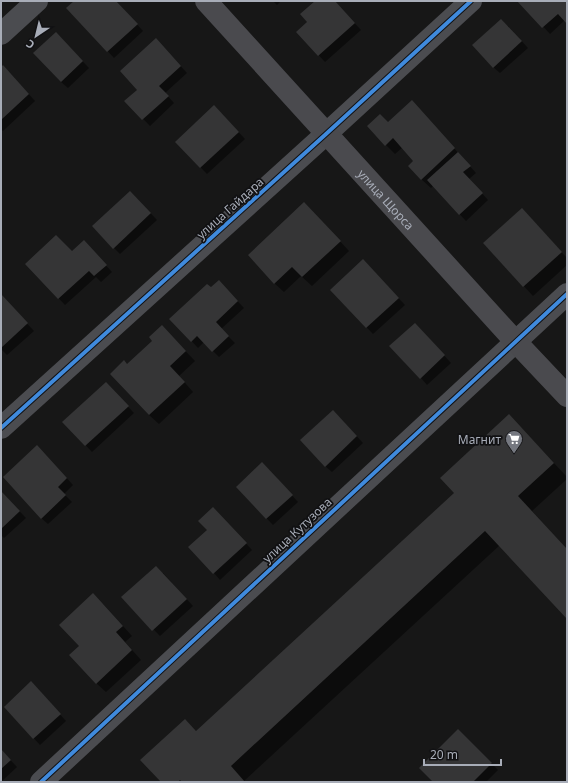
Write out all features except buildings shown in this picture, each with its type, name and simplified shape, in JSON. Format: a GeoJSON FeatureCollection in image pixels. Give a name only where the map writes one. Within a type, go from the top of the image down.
{"type":"FeatureCollection","features":[{"type":"Feature","properties":{"kind":"street"},"geometry":{"type":"LineString","coordinates":[[1,34],[37,1]]}},
{"type":"Feature","properties":{"kind":"street","name":"улица Щорса"},"geometry":{"type":"LineString","coordinates":[[206,1],[515,341],[567,396]]}},
{"type":"Feature","properties":{"kind":"street","name":"улица Гайдара"},"geometry":{"type":"LineString","coordinates":[[1,428],[471,1]]}},
{"type":"Feature","properties":{"kind":"street","name":"улица Кутузова"},"geometry":{"type":"LineString","coordinates":[[41,782],[567,294]]}},
{"type":"Feature","properties":{"kind":"cycle path"},"geometry":{"type":"LineString","coordinates":[[1,428],[471,1]]}},
{"type":"Feature","properties":{"kind":"cycle path"},"geometry":{"type":"LineString","coordinates":[[41,782],[567,294]]}},
{"type":"Feature","properties":{"kind":"place","name":"Магнит"},"geometry":{"type":"Point","coordinates":[514,454]}}]}
